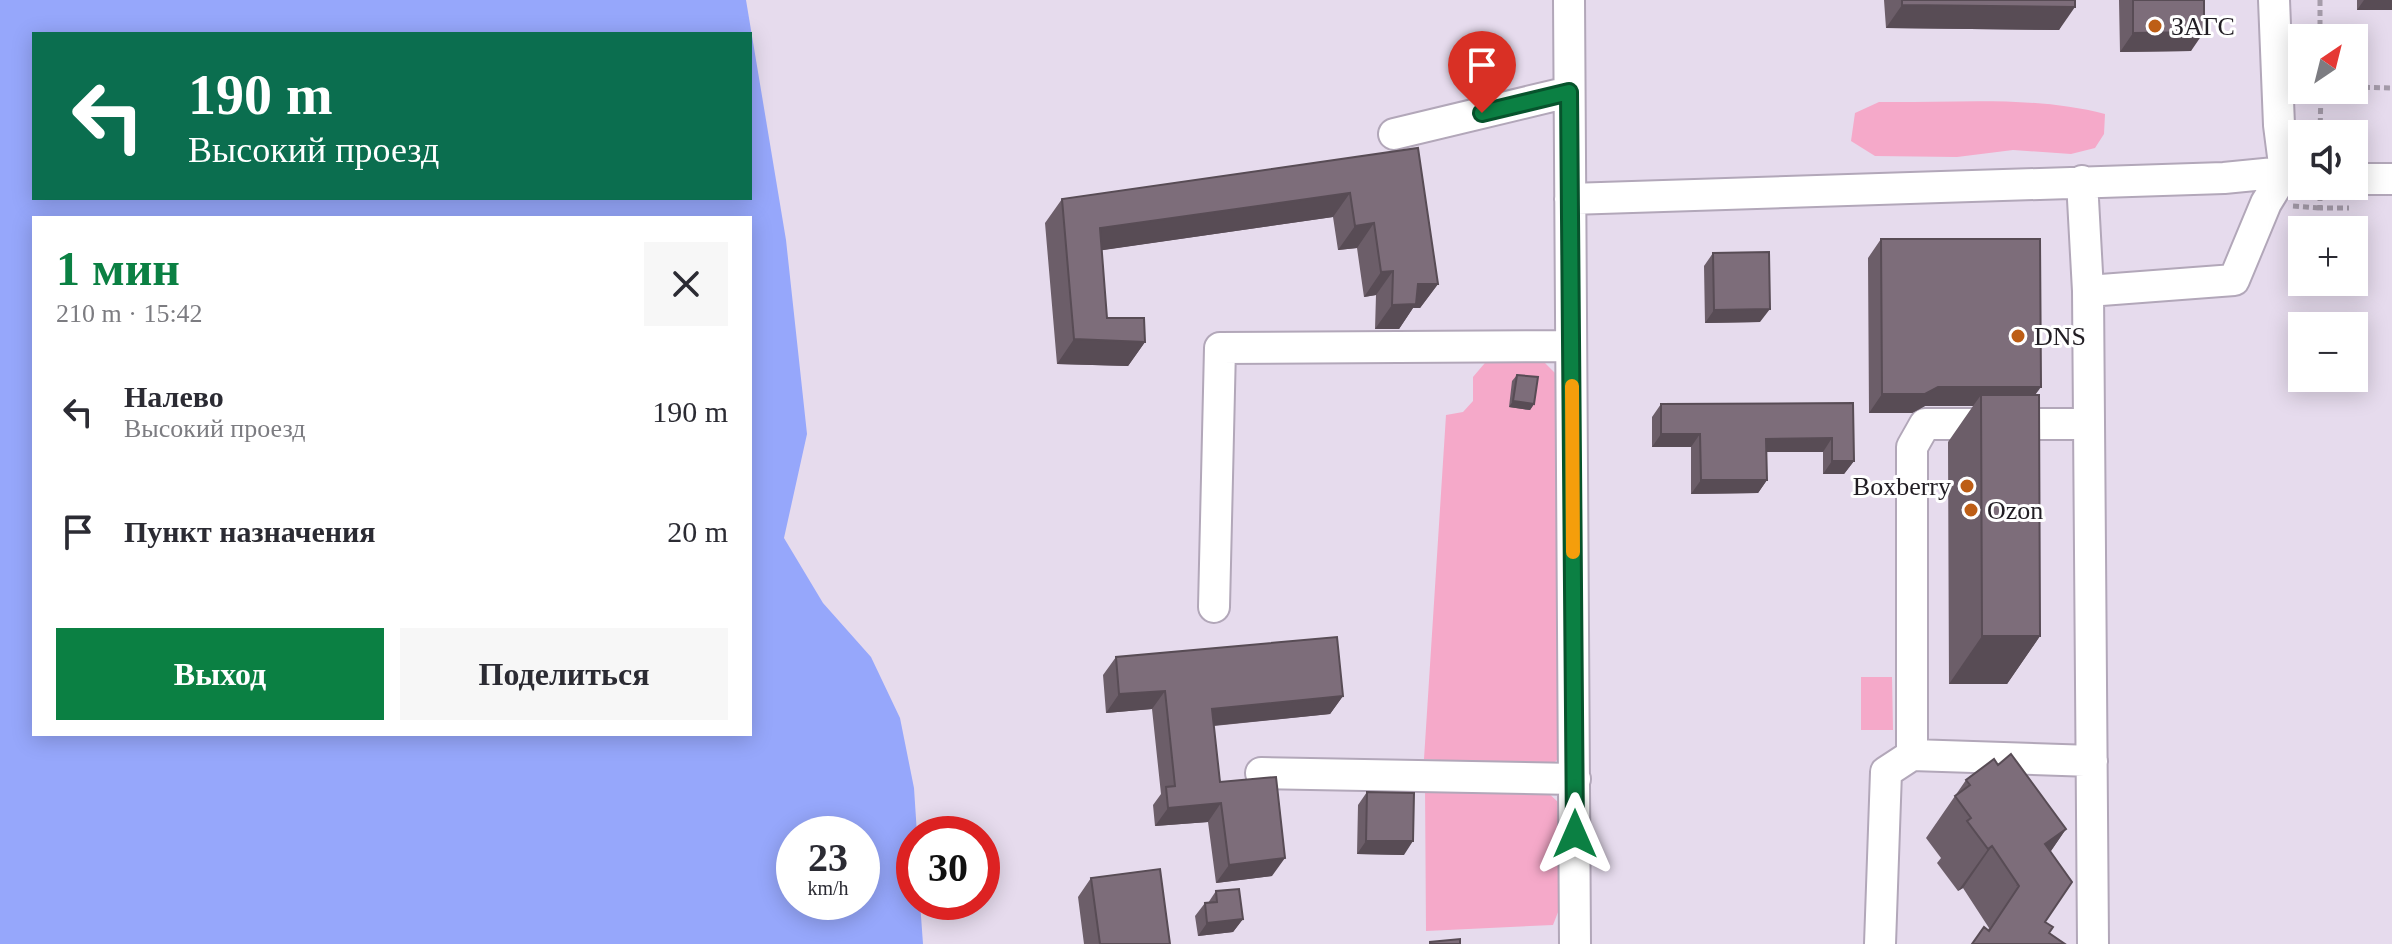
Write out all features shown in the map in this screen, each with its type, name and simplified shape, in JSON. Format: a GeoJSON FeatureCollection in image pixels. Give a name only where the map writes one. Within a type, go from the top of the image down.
{"type":"FeatureCollection","features":[{"type":"Feature","properties":{"kind":"street"},"geometry":{"type":"LineString","coordinates":[[1569,0],[1575,944]]}},
{"type":"Feature","properties":{"kind":"street"},"geometry":{"type":"LineString","coordinates":[[2274,0],[2279,125],[2288,154]]}},
{"type":"Feature","properties":{"kind":"street"},"geometry":{"type":"LineString","coordinates":[[1394,134],[1569,92]]}},
{"type":"Feature","properties":{"kind":"street"},"geometry":{"type":"LineString","coordinates":[[1570,199],[2288,174]]}},
{"type":"Feature","properties":{"kind":"street"},"geometry":{"type":"LineString","coordinates":[[2368,179],[2392,179]]}},
{"type":"Feature","properties":{"kind":"street"},"geometry":{"type":"LineString","coordinates":[[2088,291],[2234,280],[2266,203],[2288,180]]}},
{"type":"Feature","properties":{"kind":"street"},"geometry":{"type":"LineString","coordinates":[[2082,181],[2088,291],[2093,944]]}},
{"type":"Feature","properties":{"kind":"street"},"geometry":{"type":"LineString","coordinates":[[1214,607],[1220,348],[1571,346]]}},
{"type":"Feature","properties":{"kind":"street"},"geometry":{"type":"LineString","coordinates":[[1912,755],[1912,447],[1925,424],[2089,424]]}},
{"type":"Feature","properties":{"kind":"street"},"geometry":{"type":"LineString","coordinates":[[1880,944],[1886,772],[1912,755],[2092,761]]}},
{"type":"Feature","properties":{"kind":"street"},"geometry":{"type":"LineString","coordinates":[[1261,773],[1575,779]]}},
{"type":"Feature","properties":{"kind":"path"},"geometry":{"type":"LineString","coordinates":[[2320,0],[2320,24]]}},
{"type":"Feature","properties":{"kind":"path"},"geometry":{"type":"LineString","coordinates":[[2368,87],[2392,88]]}},
{"type":"Feature","properties":{"kind":"shaded area"},"geometry":{"type":"Polygon","coordinates":[[[1879,102],[2050,104],[2105,114],[2104,134],[2095,148],[2071,154],[2013,150],[1957,157],[1875,156],[1851,141],[1855,113],[1879,102]]]}},
{"type":"Feature","properties":{"kind":"shaded area"},"geometry":{"type":"Polygon","coordinates":[[[1490,357],[1545,363],[1560,378],[1558,759],[1550,767],[1424,759],[1446,415],[1463,412],[1473,401],[1473,377],[1490,357]]]}},
{"type":"Feature","properties":{"kind":"shaded area"},"geometry":{"type":"Polygon","coordinates":[[[1861,677],[1892,677],[1893,730],[1861,730],[1861,677]]]}},
{"type":"Feature","properties":{"kind":"shaded area"},"geometry":{"type":"Polygon","coordinates":[[[1425,785],[1544,789],[1559,803],[1562,902],[1553,925],[1426,931],[1425,785]]]}},
{"type":"Feature","properties":{"kind":"water"},"geometry":{"type":"Polygon","coordinates":[[[0,0],[746,0],[751,32],[32,32],[32,200],[752,200],[752,36],[786,240],[807,434],[784,538],[823,603],[871,657],[900,718],[914,788],[916,816],[896,816],[896,920],[921,920],[923,944],[0,944],[0,0]]]}},
{"type":"Feature","properties":{"kind":"building"},"geometry":{"type":"Polygon","coordinates":[[[1902,0],[2075,0],[2075,7],[1902,5],[1902,0]]]}},
{"type":"Feature","properties":{"kind":"building"},"geometry":{"type":"Polygon","coordinates":[[[2133,0],[2204,0],[2204,32],[2133,33],[2133,0]]]}},
{"type":"Feature","properties":{"kind":"building"},"geometry":{"type":"Polygon","coordinates":[[[1418,148],[1438,284],[1418,284],[1416,304],[1392,305],[1393,271],[1381,272],[1374,223],[1355,226],[1350,193],[1100,228],[1107,318],[1144,318],[1145,342],[1074,339],[1062,199],[1418,148]]]}},
{"type":"Feature","properties":{"kind":"building"},"geometry":{"type":"Polygon","coordinates":[[[1881,239],[2040,239],[2041,387],[1938,387],[1925,394],[1882,394],[1881,239]]]}},
{"type":"Feature","properties":{"kind":"building"},"geometry":{"type":"Polygon","coordinates":[[[1769,252],[1770,309],[1714,310],[1713,253],[1769,252]]]}},
{"type":"Feature","properties":{"kind":"building"},"geometry":{"type":"Polygon","coordinates":[[[1517,375],[1538,377],[1534,404],[1513,401],[1517,375]]]}},
{"type":"Feature","properties":{"kind":"building"},"geometry":{"type":"Polygon","coordinates":[[[1981,395],[2039,395],[2040,636],[1982,636],[1981,395]]]}},
{"type":"Feature","properties":{"kind":"building"},"geometry":{"type":"Polygon","coordinates":[[[1853,403],[1854,461],[1832,461],[1832,438],[1766,439],[1767,480],[1701,480],[1700,434],[1661,434],[1661,404],[1853,403]]]}},
{"type":"Feature","properties":{"kind":"building"},"geometry":{"type":"Polygon","coordinates":[[[1337,637],[1343,696],[1212,709],[1220,782],[1276,777],[1285,858],[1229,865],[1221,803],[1168,808],[1166,787],[1175,786],[1165,691],[1119,694],[1116,657],[1337,637]]]}},
{"type":"Feature","properties":{"kind":"building"},"geometry":{"type":"Polygon","coordinates":[[[2011,754],[2066,829],[2045,844],[2072,882],[2045,922],[2053,927],[2049,933],[2065,944],[1972,944],[1984,927],[1989,931],[2019,886],[1992,846],[1988,849],[1967,821],[1971,818],[1955,796],[1970,785],[1966,780],[1994,759],[1998,765],[2011,754]]]}},
{"type":"Feature","properties":{"kind":"building"},"geometry":{"type":"Polygon","coordinates":[[[1367,792],[1414,793],[1413,841],[1366,841],[1367,792]]]}},
{"type":"Feature","properties":{"kind":"building"},"geometry":{"type":"Polygon","coordinates":[[[1160,869],[1170,944],[1100,944],[1091,878],[1160,869]]]}},
{"type":"Feature","properties":{"kind":"building"},"geometry":{"type":"Polygon","coordinates":[[[1239,889],[1243,919],[1207,923],[1205,903],[1217,902],[1216,891],[1239,889]]]}},
{"type":"Feature","properties":{"kind":"building"},"geometry":{"type":"Polygon","coordinates":[[[1460,939],[1460,944],[1430,944],[1430,942],[1460,939]]]}},
{"type":"Feature","properties":{"kind":"slow traffic"},"geometry":{"type":"LineString","coordinates":[[1572,386],[1573,552]]}},
{"type":"Feature","properties":{"kind":"place","name":"ЗАГС"},"geometry":{"type":"Point","coordinates":[2155,26]}},
{"type":"Feature","properties":{"kind":"place","name":"DNS"},"geometry":{"type":"Point","coordinates":[2018,336]}},
{"type":"Feature","properties":{"kind":"place","name":"Boxberry"},"geometry":{"type":"Point","coordinates":[1967,486]}},
{"type":"Feature","properties":{"kind":"place","name":"Ozon"},"geometry":{"type":"Point","coordinates":[1971,510]}},
{"type":"Feature","properties":{"kind":"route"},"geometry":{"type":"LineString","coordinates":[[1482,113],[1569,92],[1575,834]]}}]}
